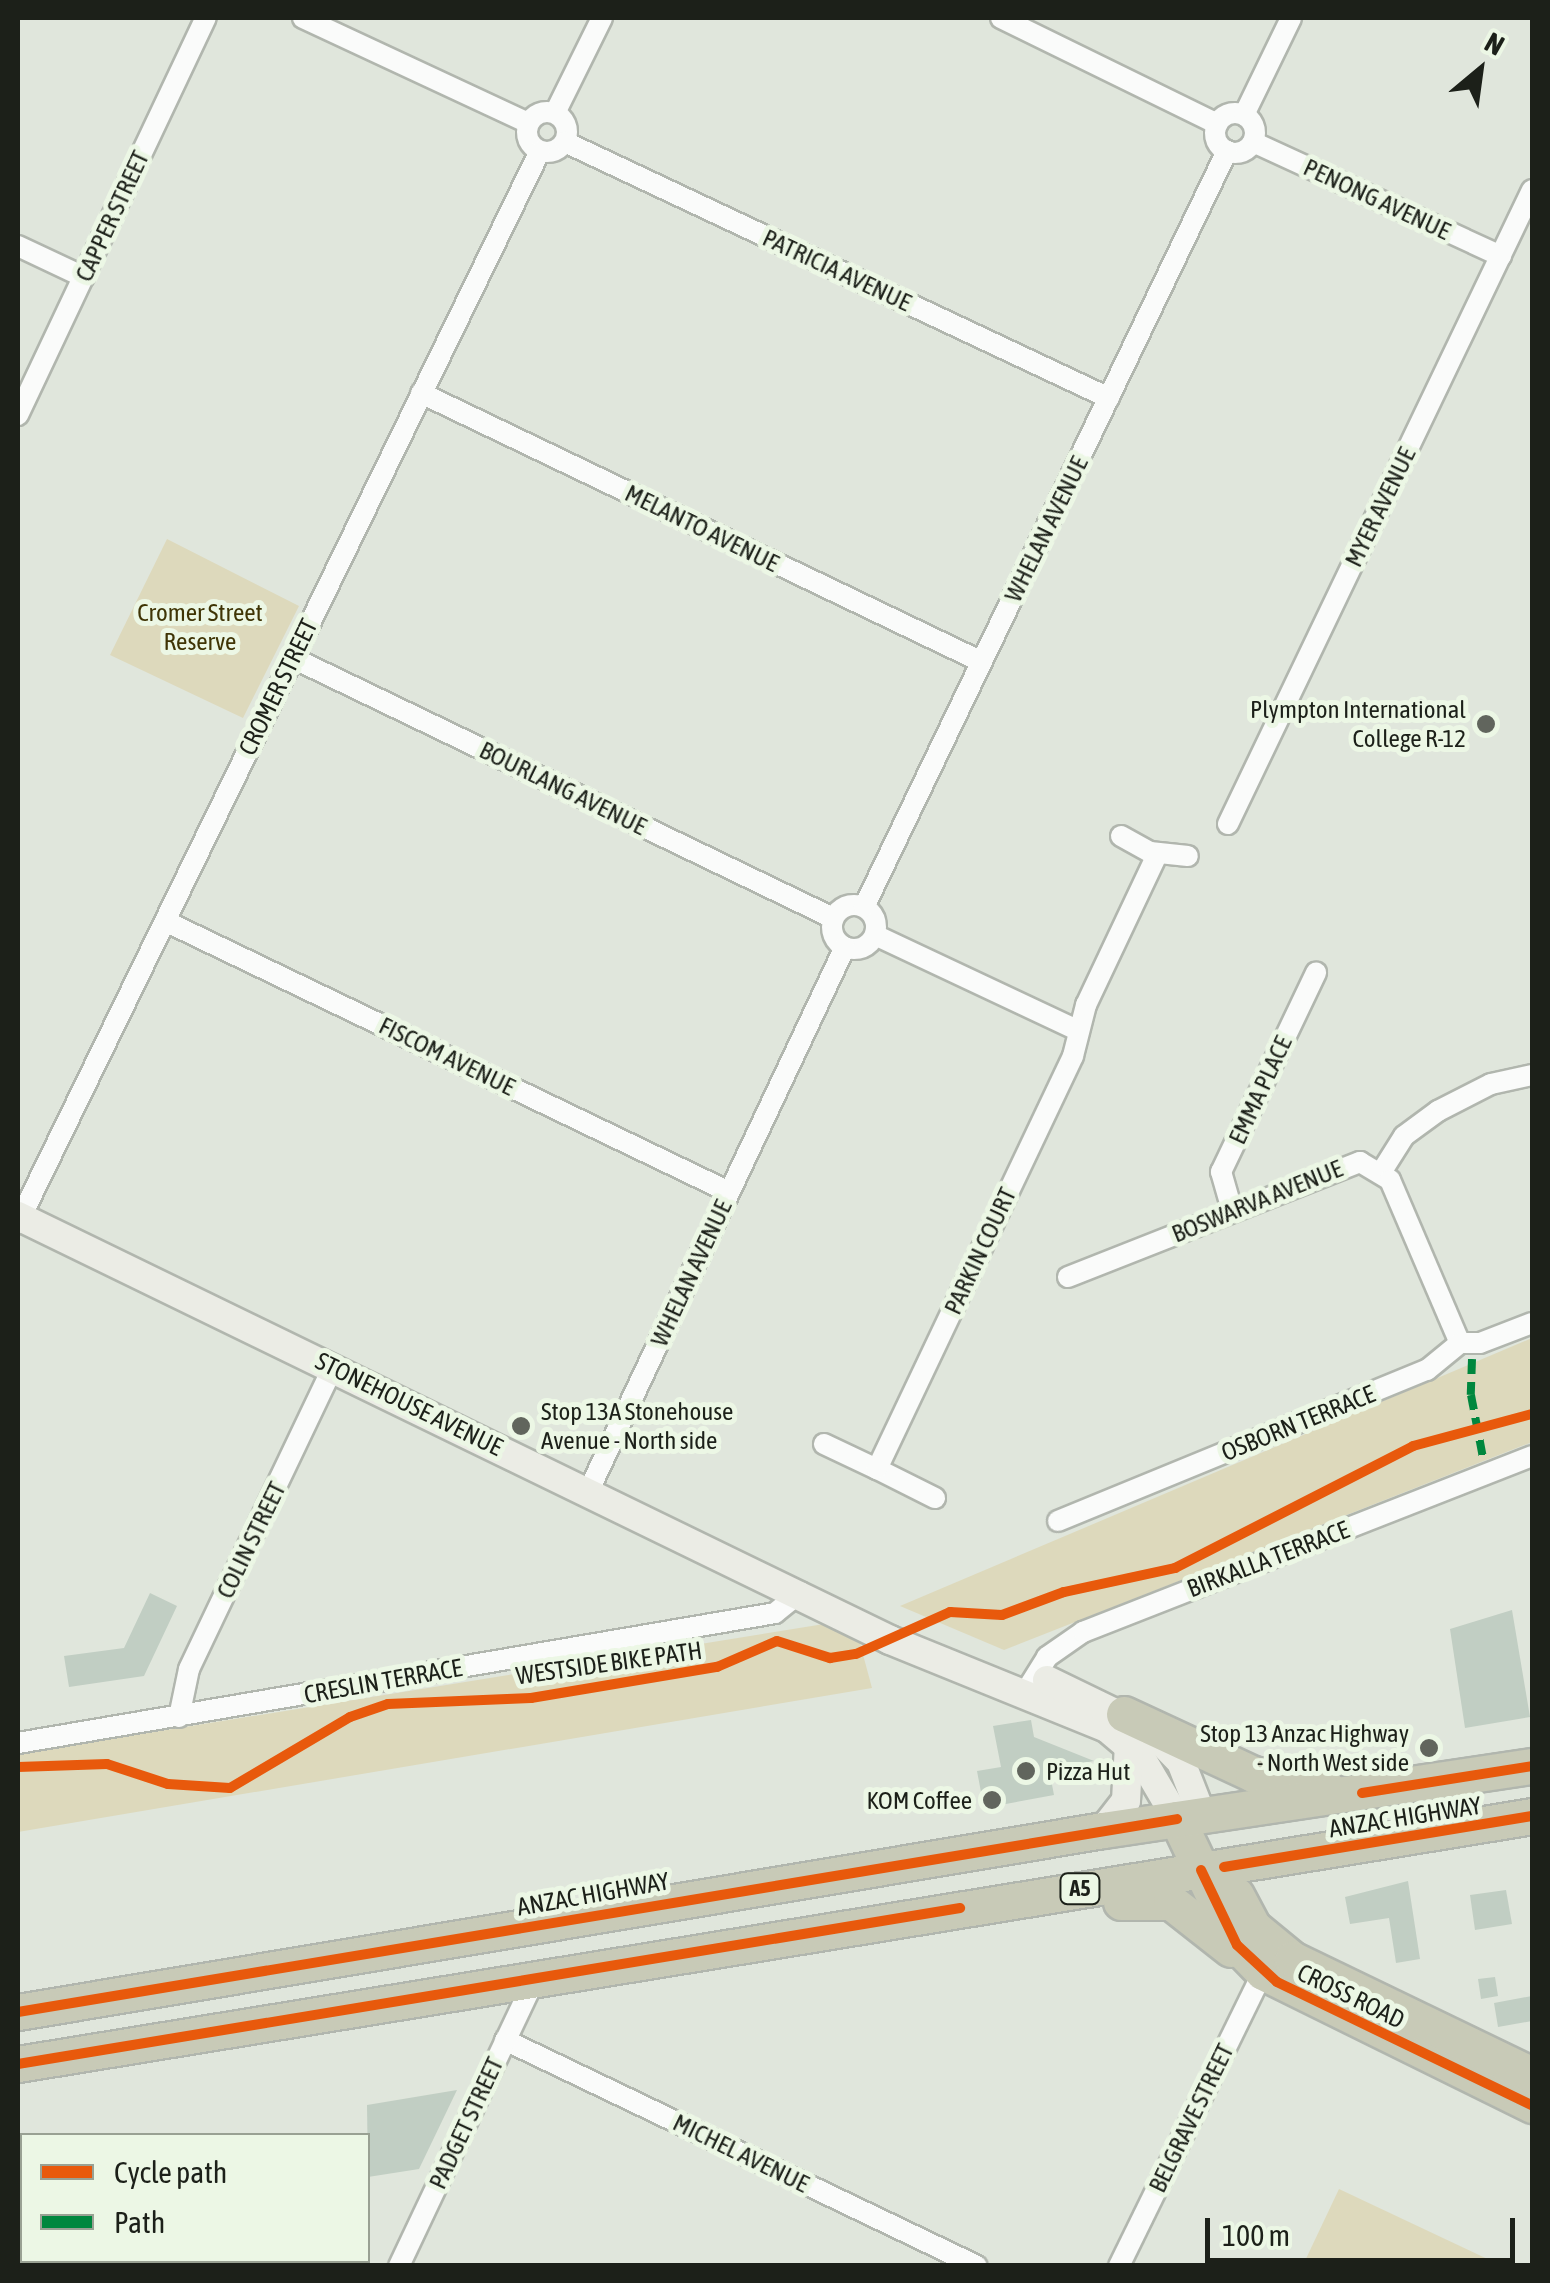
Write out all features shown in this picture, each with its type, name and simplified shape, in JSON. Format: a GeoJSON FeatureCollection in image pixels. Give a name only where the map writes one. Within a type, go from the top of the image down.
{"type":"FeatureCollection","features":[{"type":"Feature","properties":{"kind":"highway"},"geometry":{"type":"LineString","coordinates":[[1126,1729],[1253,1774],[1362,1794]]}},
{"type":"Feature","properties":{"kind":"highway","name":"ANZAC HIGHWAY"},"geometry":{"type":"LineString","coordinates":[[18,2012],[1103,1830],[1532,1766]]}},
{"type":"Feature","properties":{"kind":"highway","name":"ANZAC HIGHWAY"},"geometry":{"type":"LineString","coordinates":[[18,2064],[1532,1816]]}},
{"type":"Feature","properties":{"kind":"highway","name":"CROSS ROAD"},"geometry":{"type":"LineString","coordinates":[[1189,1818],[1259,1957],[1532,2105]]}},
{"type":"Feature","properties":{"kind":"highway"},"geometry":{"type":"LineString","coordinates":[[960,1908],[1007,1920],[1164,1900],[1259,1957],[1265,1883],[1312,1853]]}},
{"type":"Feature","properties":{"kind":"highway"},"geometry":{"type":"LineString","coordinates":[[676,1901],[675,1930],[689,1954]]}},
{"type":"Feature","properties":{"kind":"highway"},"geometry":{"type":"LineString","coordinates":[[603,1913],[630,1919],[653,1938],[650,1961]]}},
{"type":"Feature","properties":{"kind":"highway","name":"CROSS ROAD"},"geometry":{"type":"LineString","coordinates":[[1259,1957],[1315,1972],[1532,2075]]}},
{"type":"Feature","properties":{"kind":"street","name":"CAPPER STREET"},"geometry":{"type":"LineString","coordinates":[[18,415],[206,18]]}},
{"type":"Feature","properties":{"kind":"street"},"geometry":{"type":"LineString","coordinates":[[303,18],[528,123]]}},
{"type":"Feature","properties":{"kind":"street"},"geometry":{"type":"LineString","coordinates":[[555,113],[602,18]]}},
{"type":"Feature","properties":{"kind":"street"},"geometry":{"type":"LineString","coordinates":[[1001,18],[1217,124]]}},
{"type":"Feature","properties":{"kind":"street"},"geometry":{"type":"LineString","coordinates":[[1244,115],[1291,18]]}},
{"type":"Feature","properties":{"kind":"street"},"geometry":{"type":"LineString","coordinates":[[540,112],[555,113],[566,126],[564,142],[540,151],[528,140],[528,123],[540,112]]}},
{"type":"Feature","properties":{"kind":"street"},"geometry":{"type":"LineString","coordinates":[[1230,114],[1244,115],[1254,127],[1253,142],[1239,152],[1226,151],[1217,142],[1217,124],[1230,114]]}},
{"type":"Feature","properties":{"kind":"street","name":"PATRICIA AVENUE"},"geometry":{"type":"LineString","coordinates":[[564,142],[1108,398]]}},
{"type":"Feature","properties":{"kind":"street","name":"PENONG AVENUE"},"geometry":{"type":"LineString","coordinates":[[1253,142],[1501,256]]}},
{"type":"Feature","properties":{"kind":"street","name":"CROMER STREET"},"geometry":{"type":"LineString","coordinates":[[18,1219],[540,151]]}},
{"type":"Feature","properties":{"kind":"street","name":"WHELAN AVENUE"},"geometry":{"type":"LineString","coordinates":[[864,907],[1226,151]]}},
{"type":"Feature","properties":{"kind":"street","name":"MYER AVENUE"},"geometry":{"type":"LineString","coordinates":[[1228,824],[1532,190]]}},
{"type":"Feature","properties":{"kind":"street"},"geometry":{"type":"LineString","coordinates":[[18,246],[84,278]]}},
{"type":"Feature","properties":{"kind":"street","name":"MELANTO AVENUE"},"geometry":{"type":"LineString","coordinates":[[421,393],[982,662]]}},
{"type":"Feature","properties":{"kind":"street","name":"BOURLANG AVENUE"},"geometry":{"type":"LineString","coordinates":[[292,658],[834,918]]}},
{"type":"Feature","properties":{"kind":"street"},"geometry":{"type":"LineString","coordinates":[[1121,836],[1158,853],[1188,856]]}},
{"type":"Feature","properties":{"kind":"street","name":"PARKIN COURT"},"geometry":{"type":"LineString","coordinates":[[877,1470],[1158,853]]}},
{"type":"Feature","properties":{"kind":"street"},"geometry":{"type":"LineString","coordinates":[[846,906],[864,907],[876,923],[875,936],[863,948],[845,948],[833,934],[834,918],[846,906]]}},
{"type":"Feature","properties":{"kind":"street","name":"FISCOM AVENUE"},"geometry":{"type":"LineString","coordinates":[[164,921],[729,1192]]}},
{"type":"Feature","properties":{"kind":"street"},"geometry":{"type":"LineString","coordinates":[[875,936],[1079,1031]]}},
{"type":"Feature","properties":{"kind":"street","name":"WHELAN AVENUE"},"geometry":{"type":"LineString","coordinates":[[589,1490],[845,948]]}},
{"type":"Feature","properties":{"kind":"street","name":"EMMA PLACE"},"geometry":{"type":"LineString","coordinates":[[1232,1210],[1221,1172],[1316,973]]}},
{"type":"Feature","properties":{"kind":"street"},"geometry":{"type":"LineString","coordinates":[[1382,1170],[1404,1136],[1438,1111],[1491,1084],[1532,1075]]}},
{"type":"Feature","properties":{"kind":"street","name":"BOSWARVA AVENUE"},"geometry":{"type":"LineString","coordinates":[[1068,1277],[1340,1165],[1360,1162],[1382,1170],[1460,1343]]}},
{"type":"Feature","properties":{"kind":"street","name":"STONEHOUSE AVENUE"},"geometry":{"type":"LineString","coordinates":[[18,1219],[801,1592],[890,1640],[1030,1683],[1126,1729],[1180,1762],[1189,1818]]}},
{"type":"Feature","properties":{"kind":"street","name":"OSBORN TERRACE"},"geometry":{"type":"LineString","coordinates":[[1058,1521],[1427,1370],[1460,1343],[1480,1343],[1532,1323]]}},
{"type":"Feature","properties":{"kind":"street","name":"COLIN STREET"},"geometry":{"type":"LineString","coordinates":[[179,1716],[189,1669],[333,1367]]}},
{"type":"Feature","properties":{"kind":"street"},"geometry":{"type":"LineString","coordinates":[[824,1444],[935,1498]]}},
{"type":"Feature","properties":{"kind":"street","name":"BIRKALLA TERRACE"},"geometry":{"type":"LineString","coordinates":[[1030,1683],[1055,1649],[1083,1632],[1532,1456]]}},
{"type":"Feature","properties":{"kind":"street","name":"CRESLIN TERRACE"},"geometry":{"type":"LineString","coordinates":[[18,1743],[774,1613],[801,1592]]}},
{"type":"Feature","properties":{"kind":"street"},"geometry":{"type":"LineString","coordinates":[[1103,1830],[1126,1801],[1126,1729]]}},
{"type":"Feature","properties":{"kind":"street","name":"BELGRAVE STREET"},"geometry":{"type":"LineString","coordinates":[[1119,2266],[1259,1957]]}},
{"type":"Feature","properties":{"kind":"street","name":"PADGET STREET"},"geometry":{"type":"LineString","coordinates":[[399,2266],[534,1981]]}},
{"type":"Feature","properties":{"kind":"street","name":"MICHEL AVENUE"},"geometry":{"type":"LineString","coordinates":[[506,2040],[977,2266]]}},
{"type":"Feature","properties":{"kind":"green space","name":"Cromer Street Reserve"},"geometry":{"type":"Polygon","coordinates":[[[167,539],[299,606],[243,718],[110,655],[167,539]]]}},
{"type":"Feature","properties":{"kind":"green space"},"geometry":{"type":"Polygon","coordinates":[[[1532,1338],[1532,1442],[1004,1650],[900,1606],[1532,1338]]]}},
{"type":"Feature","properties":{"kind":"green space"},"geometry":{"type":"Polygon","coordinates":[[[824,1624],[858,1636],[872,1688],[18,1832],[18,1754],[824,1624]]]}},
{"type":"Feature","properties":{"kind":"green space"},"geometry":{"type":"Polygon","coordinates":[[[1339,2189],[1496,2263],[1303,2265],[1339,2189]]]}},
{"type":"Feature","properties":{"kind":"building"},"geometry":{"type":"Polygon","coordinates":[[[150,1593],[177,1606],[144,1676],[69,1687],[64,1656],[124,1648],[150,1593]]]}},
{"type":"Feature","properties":{"kind":"building"},"geometry":{"type":"Polygon","coordinates":[[[1512,1610],[1530,1717],[1465,1728],[1450,1629],[1512,1610]]]}},
{"type":"Feature","properties":{"kind":"building"},"geometry":{"type":"Polygon","coordinates":[[[1031,1720],[1034,1737],[1094,1761],[1049,1769],[1054,1795],[984,1808],[977,1771],[1001,1767],[993,1726],[1031,1720]]]}},
{"type":"Feature","properties":{"kind":"building"},"geometry":{"type":"Polygon","coordinates":[[[1408,1881],[1420,1959],[1396,1963],[1389,1918],[1350,1924],[1345,1897],[1408,1881]]]}},
{"type":"Feature","properties":{"kind":"building"},"geometry":{"type":"Polygon","coordinates":[[[1506,1890],[1512,1924],[1475,1930],[1470,1895],[1506,1890]]]}},
{"type":"Feature","properties":{"kind":"building"},"geometry":{"type":"Polygon","coordinates":[[[1495,1977],[1498,1996],[1481,1999],[1478,1979],[1495,1977]]]}},
{"type":"Feature","properties":{"kind":"building"},"geometry":{"type":"Polygon","coordinates":[[[1532,1996],[1532,2021],[1498,2027],[1494,2003],[1532,1996]]]}},
{"type":"Feature","properties":{"kind":"building"},"geometry":{"type":"Polygon","coordinates":[[[457,2090],[419,2169],[370,2177],[367,2105],[457,2090]]]}},
{"type":"Feature","properties":{"kind":"marked path"},"geometry":{"type":"LineString","coordinates":[[1472,1359],[1471,1395],[1483,1458]]}},
{"type":"Feature","properties":{"kind":"cycle path","name":"WESTSIDE BIKE PATH"},"geometry":{"type":"LineString","coordinates":[[18,1767],[107,1764],[168,1784],[230,1788],[350,1717],[388,1704],[531,1698],[717,1667],[777,1641],[830,1658],[856,1654],[950,1612],[1002,1615],[1064,1592],[1175,1568],[1413,1446],[1532,1414]]}},
{"type":"Feature","properties":{"kind":"cycle path"},"geometry":{"type":"LineString","coordinates":[[1362,1793],[1532,1766]]}},
{"type":"Feature","properties":{"kind":"cycle path"},"geometry":{"type":"LineString","coordinates":[[1224,1867],[1532,1816]]}},
{"type":"Feature","properties":{"kind":"cycle path"},"geometry":{"type":"LineString","coordinates":[[18,2012],[1177,1819]]}},
{"type":"Feature","properties":{"kind":"cycle path"},"geometry":{"type":"LineString","coordinates":[[1201,1870],[1237,1945],[1277,1982],[1532,2105]]}},
{"type":"Feature","properties":{"kind":"cycle path"},"geometry":{"type":"LineString","coordinates":[[18,2064],[960,1908]]}},
{"type":"Feature","properties":{"kind":"place","name":"Plympton International College R-12"},"geometry":{"type":"Point","coordinates":[1486,724]}},
{"type":"Feature","properties":{"kind":"place","name":"Stop 13A Stonehouse Avenue - North side"},"geometry":{"type":"Point","coordinates":[521,1426]}},
{"type":"Feature","properties":{"kind":"place","name":"Stop 13 Anzac Highway - North West side"},"geometry":{"type":"Point","coordinates":[1429,1748]}},
{"type":"Feature","properties":{"kind":"place","name":"Pizza Hut"},"geometry":{"type":"Point","coordinates":[1026,1771]}},
{"type":"Feature","properties":{"kind":"place","name":"KOM Coffee"},"geometry":{"type":"Point","coordinates":[992,1800]}}]}
